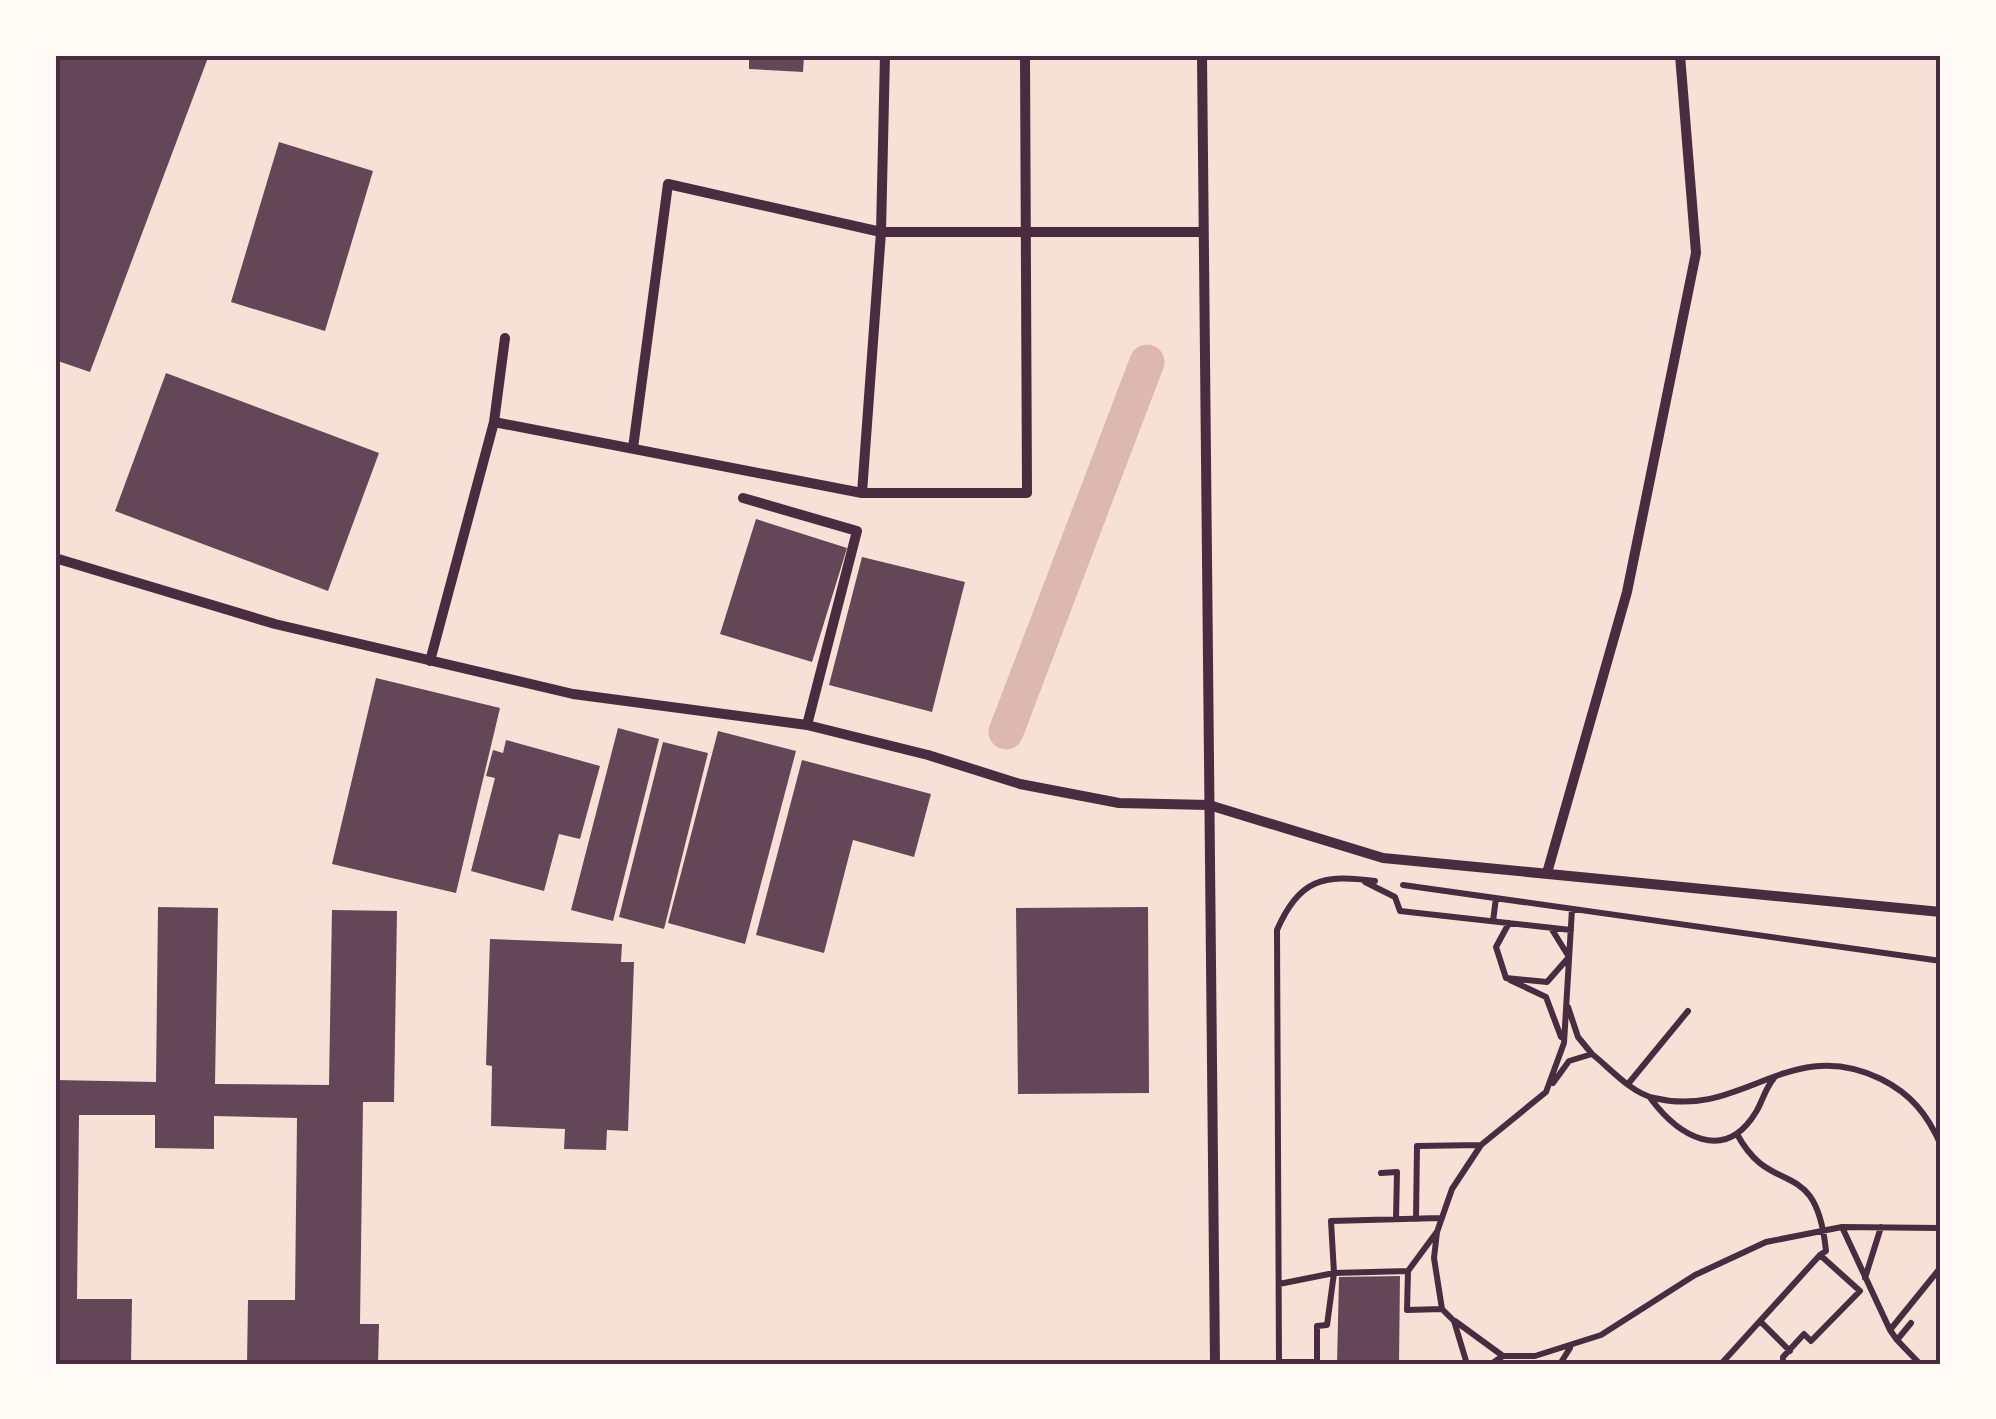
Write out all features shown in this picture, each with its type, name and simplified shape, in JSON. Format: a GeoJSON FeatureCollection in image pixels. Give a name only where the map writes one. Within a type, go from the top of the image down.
{"type":"FeatureCollection","features":[{"type":"Feature","properties":{"kind":"street"},"geometry":{"type":"LineString","coordinates":[[862,492],[881,232],[885,55]]}},
{"type":"Feature","properties":{"kind":"street"},"geometry":{"type":"LineString","coordinates":[[494,422],[862,492],[1027,493],[1025,55]]}},
{"type":"Feature","properties":{"kind":"street"},"geometry":{"type":"LineString","coordinates":[[1202,55],[1215,1364]]}},
{"type":"Feature","properties":{"kind":"street"},"geometry":{"type":"LineString","coordinates":[[1547,873],[1627,592],[1696,253],[1680,55]]}},
{"type":"Feature","properties":{"kind":"street"},"geometry":{"type":"LineString","coordinates":[[633,448],[668,184],[881,232],[1201,232]]}},
{"type":"Feature","properties":{"kind":"street"},"geometry":{"type":"LineString","coordinates":[[430,662],[494,422],[504,338]]}},
{"type":"Feature","properties":{"kind":"street"},"geometry":{"type":"LineString","coordinates":[[743,498],[858,531],[807,725]]}},
{"type":"Feature","properties":{"kind":"street"},"geometry":{"type":"LineString","coordinates":[[55,558],[275,624],[430,662],[573,694],[807,725],[928,755],[1020,784],[1119,803],[1210,804],[1383,858],[1941,912]]}},
{"type":"Feature","properties":{"kind":"path"},"geometry":{"type":"LineString","coordinates":[[1440,1218],[1331,1221],[1334,1273],[1327,1326],[1318,1326],[1317,1363],[1279,1363],[1278,930],[1288,905],[1306,886],[1332,877],[1359,879],[1941,961]]}},
{"type":"Feature","properties":{"kind":"path"},"geometry":{"type":"LineString","coordinates":[[1359,879],[1395,896],[1400,911],[1571,930]]}},
{"type":"Feature","properties":{"kind":"path"},"geometry":{"type":"LineString","coordinates":[[1493,921],[1496,898]]}},
{"type":"Feature","properties":{"kind":"path"},"geometry":{"type":"LineString","coordinates":[[1546,1092],[1564,1043],[1572,909]]}},
{"type":"Feature","properties":{"kind":"path"},"geometry":{"type":"LineString","coordinates":[[1509,923],[1496,947],[1506,978],[1546,998],[1564,1043]]}},
{"type":"Feature","properties":{"kind":"path"},"geometry":{"type":"LineString","coordinates":[[1550,927],[1569,958]]}},
{"type":"Feature","properties":{"kind":"path"},"geometry":{"type":"LineString","coordinates":[[1506,978],[1548,982],[1569,958]]}},
{"type":"Feature","properties":{"kind":"path"},"geometry":{"type":"LineString","coordinates":[[1566,1000],[1578,1038],[1592,1054],[1650,1098],[1668,1122],[1689,1138],[1710,1141],[1737,1134],[1756,1112],[1764,1089],[1777,1074]]}},
{"type":"Feature","properties":{"kind":"path"},"geometry":{"type":"LineString","coordinates":[[1628,1084],[1688,1011]]}},
{"type":"Feature","properties":{"kind":"path"},"geometry":{"type":"LineString","coordinates":[[1504,1356],[1442,1309],[1434,1258],[1440,1218],[1452,1188],[1481,1145],[1546,1092],[1569,1060],[1592,1054]]}},
{"type":"Feature","properties":{"kind":"path"},"geometry":{"type":"LineString","coordinates":[[1650,1098],[1683,1102],[1718,1099],[1809,1064],[1856,1068],[1900,1089],[1928,1117],[1941,1144]]}},
{"type":"Feature","properties":{"kind":"path"},"geometry":{"type":"LineString","coordinates":[[1721,1364],[1826,1251],[1820,1208],[1810,1190],[1766,1169],[1748,1155],[1737,1134]]}},
{"type":"Feature","properties":{"kind":"path"},"geometry":{"type":"LineString","coordinates":[[1416,1219],[1417,1146],[1481,1145]]}},
{"type":"Feature","properties":{"kind":"path"},"geometry":{"type":"LineString","coordinates":[[1381,1172],[1398,1172],[1396,1219]]}},
{"type":"Feature","properties":{"kind":"path"},"geometry":{"type":"LineString","coordinates":[[1842,1227],[1890,1330],[1920,1364]]}},
{"type":"Feature","properties":{"kind":"path"},"geometry":{"type":"LineString","coordinates":[[1491,1364],[1504,1356],[1536,1356],[1601,1335],[1695,1275],[1766,1242],[1842,1227],[1941,1228]]}},
{"type":"Feature","properties":{"kind":"path"},"geometry":{"type":"LineString","coordinates":[[1864,1280],[1881,1227]]}},
{"type":"Feature","properties":{"kind":"path"},"geometry":{"type":"LineString","coordinates":[[1437,1232],[1408,1271],[1406,1310],[1442,1309]]}},
{"type":"Feature","properties":{"kind":"path"},"geometry":{"type":"LineString","coordinates":[[1783,1364],[1804,1334],[1811,1342],[1860,1291],[1820,1255]]}},
{"type":"Feature","properties":{"kind":"path"},"geometry":{"type":"LineString","coordinates":[[1890,1330],[1941,1267]]}},
{"type":"Feature","properties":{"kind":"path"},"geometry":{"type":"LineString","coordinates":[[1278,1284],[1334,1273],[1408,1271]]}},
{"type":"Feature","properties":{"kind":"path"},"geometry":{"type":"LineString","coordinates":[[1760,1320],[1790,1351]]}},
{"type":"Feature","properties":{"kind":"path"},"geometry":{"type":"LineString","coordinates":[[1454,1321],[1467,1364]]}},
{"type":"Feature","properties":{"kind":"path"},"geometry":{"type":"LineString","coordinates":[[1897,1340],[1912,1323]]}},
{"type":"Feature","properties":{"kind":"path"},"geometry":{"type":"LineString","coordinates":[[1560,1364],[1571,1347]]}},
{"type":"Feature","properties":{"kind":"path"},"geometry":{"type":"LineString","coordinates":[[1536,1356],[1541,1364]]}},
{"type":"Feature","properties":{"kind":"building"},"geometry":{"type":"Polygon","coordinates":[[[55,55],[209,55],[90,372],[55,360],[55,55]]]}},
{"type":"Feature","properties":{"kind":"building"},"geometry":{"type":"Polygon","coordinates":[[[749,55],[804,55],[803,72],[749,69],[749,55]]]}},
{"type":"Feature","properties":{"kind":"building"},"geometry":{"type":"Polygon","coordinates":[[[279,142],[373,171],[325,331],[231,302],[279,142]]]}},
{"type":"Feature","properties":{"kind":"building"},"geometry":{"type":"Polygon","coordinates":[[[166,373],[379,453],[328,591],[115,511],[166,373]]]}},
{"type":"Feature","properties":{"kind":"building"},"geometry":{"type":"Polygon","coordinates":[[[756,519],[847,548],[812,662],[720,634],[756,519]]]}},
{"type":"Feature","properties":{"kind":"building"},"geometry":{"type":"Polygon","coordinates":[[[862,557],[965,582],[932,712],[829,685],[862,557]]]}},
{"type":"Feature","properties":{"kind":"building"},"geometry":{"type":"Polygon","coordinates":[[[376,678],[500,708],[456,893],[332,864],[376,678]]]}},
{"type":"Feature","properties":{"kind":"building"},"geometry":{"type":"Polygon","coordinates":[[[618,728],[659,739],[613,921],[571,910],[618,728]]]}},
{"type":"Feature","properties":{"kind":"building"},"geometry":{"type":"Polygon","coordinates":[[[718,731],[796,751],[745,944],[668,923],[718,731]]]}},
{"type":"Feature","properties":{"kind":"building"},"geometry":{"type":"Polygon","coordinates":[[[506,740],[600,766],[580,839],[559,834],[544,891],[471,871],[495,778],[486,776],[493,750],[503,753],[506,740]]]}},
{"type":"Feature","properties":{"kind":"building"},"geometry":{"type":"Polygon","coordinates":[[[663,742],[708,753],[664,929],[619,917],[663,742]]]}},
{"type":"Feature","properties":{"kind":"building"},"geometry":{"type":"Polygon","coordinates":[[[802,760],[931,794],[914,857],[853,840],[824,953],[756,935],[802,760]]]}},
{"type":"Feature","properties":{"kind":"building"},"geometry":{"type":"Polygon","coordinates":[[[158,907],[218,908],[215,1084],[329,1085],[332,910],[397,911],[394,1102],[363,1102],[360,1324],[379,1324],[378,1364],[247,1364],[248,1300],[295,1300],[297,1118],[214,1116],[214,1149],[155,1148],[155,1115],[79,1115],[77,1299],[132,1299],[131,1364],[55,1364],[55,1080],[156,1082],[158,907]]]}},
{"type":"Feature","properties":{"kind":"building"},"geometry":{"type":"Polygon","coordinates":[[[1148,907],[1149,1093],[1018,1094],[1016,908],[1148,907]]]}},
{"type":"Feature","properties":{"kind":"building"},"geometry":{"type":"Polygon","coordinates":[[[490,939],[622,944],[621,962],[634,962],[628,1131],[607,1130],[606,1150],[564,1149],[565,1129],[491,1126],[492,1066],[486,1065],[490,939]]]}},
{"type":"Feature","properties":{"kind":"building"},"geometry":{"type":"Polygon","coordinates":[[[1400,1276],[1399,1364],[1337,1364],[1339,1277],[1400,1276]]]}},
{"type":"Feature","properties":{"kind":"waterway"},"geometry":{"type":"LineString","coordinates":[[1006,732],[1147,362]]}}]}
